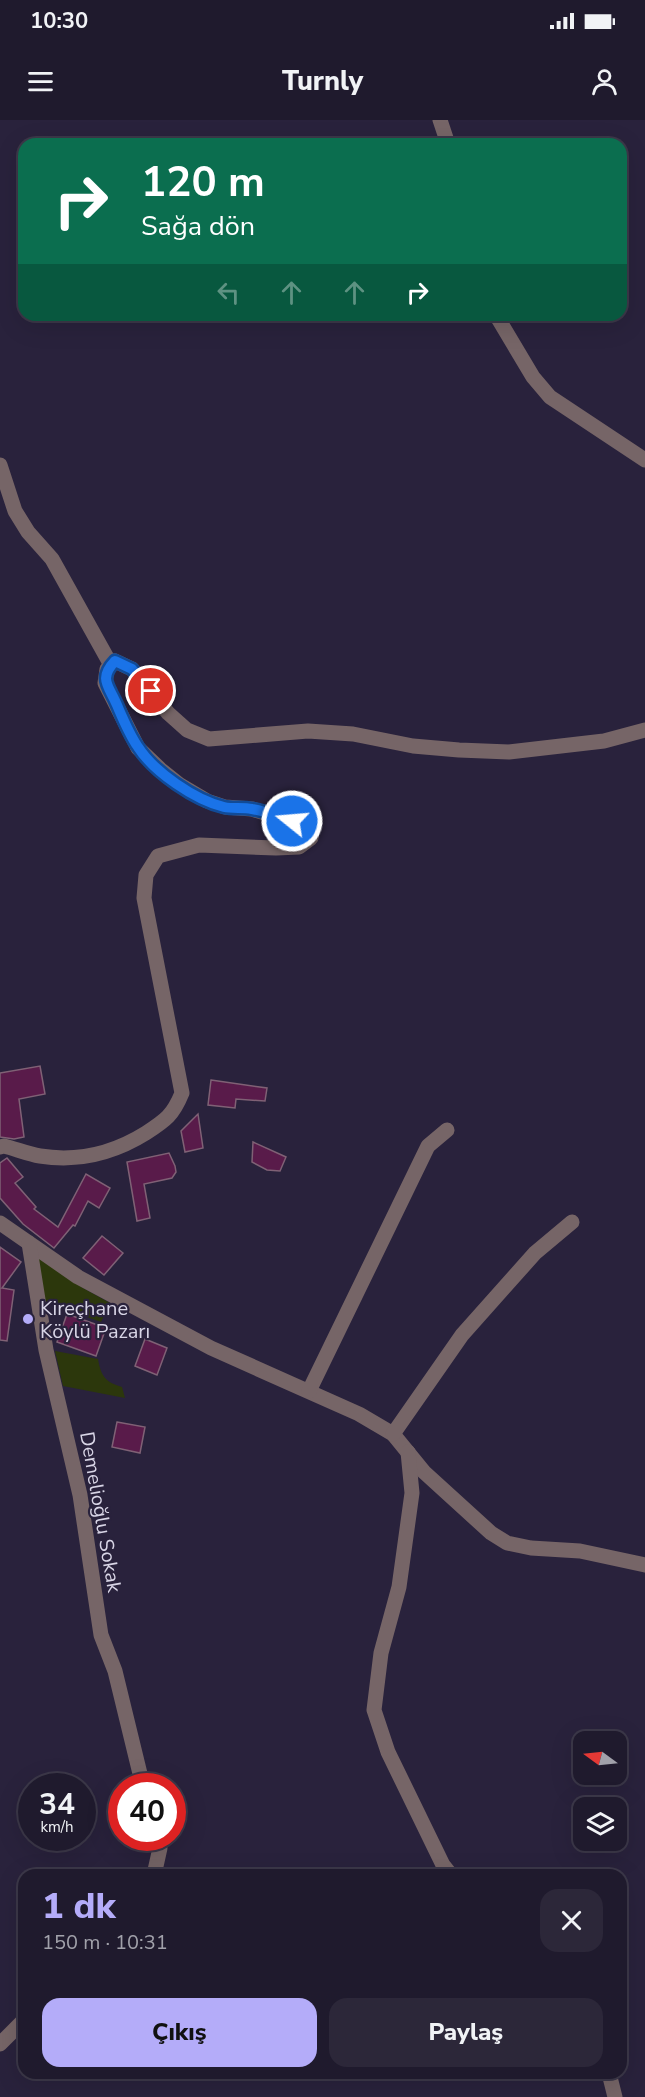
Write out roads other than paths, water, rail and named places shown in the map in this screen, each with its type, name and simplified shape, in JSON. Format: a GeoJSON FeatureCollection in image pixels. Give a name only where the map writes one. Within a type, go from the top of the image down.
{"type":"FeatureCollection","features":[{"type":"Feature","properties":{"kind":"street"},"geometry":{"type":"LineString","coordinates":[[440,120],[446,138]]}},
{"type":"Feature","properties":{"kind":"street"},"geometry":{"type":"LineString","coordinates":[[500,321],[533,377],[550,397],[645,460]]}},
{"type":"Feature","properties":{"kind":"street"},"geometry":{"type":"LineString","coordinates":[[0,465],[15,511],[28,531],[52,559],[111,665]]}},
{"type":"Feature","properties":{"kind":"street"},"geometry":{"type":"LineString","coordinates":[[0,1147],[4,1146],[41,1156],[99,1155],[142,1136],[162,1123],[176,1110],[182,1093],[180,1072],[144,898],[146,875],[159,856],[199,845],[299,847],[311,838],[309,827],[252,809],[225,807],[207,801],[180,786],[159,769],[138,748],[105,683],[107,669],[115,661],[132,669],[168,712],[187,730],[209,739],[308,731],[353,734],[424,747],[509,752],[604,741],[645,730]]}},
{"type":"Feature","properties":{"kind":"street"},"geometry":{"type":"LineString","coordinates":[[309,1392],[428,1146],[447,1130]]}},
{"type":"Feature","properties":{"kind":"street"},"geometry":{"type":"LineString","coordinates":[[0,1222],[78,1277],[211,1348],[359,1414],[393,1434],[424,1472],[491,1533],[507,1543],[531,1548],[580,1551],[645,1565]]}},
{"type":"Feature","properties":{"kind":"street"},"geometry":{"type":"LineString","coordinates":[[393,1434],[462,1335],[536,1253],[572,1222]]}},
{"type":"Feature","properties":{"kind":"street","name":"Demelioğlu Sokak"},"geometry":{"type":"LineString","coordinates":[[29,1243],[46,1350],[80,1495],[101,1635],[115,1671],[140,1773]]}},
{"type":"Feature","properties":{"kind":"street"},"geometry":{"type":"LineString","coordinates":[[408,1452],[412,1493],[399,1587],[381,1653],[374,1710],[388,1752],[447,1869]]}},
{"type":"Feature","properties":{"kind":"street"},"geometry":{"type":"LineString","coordinates":[[155,1869],[159,1851]]}},
{"type":"Feature","properties":{"kind":"street"},"geometry":{"type":"LineString","coordinates":[[0,2044],[18,2026]]}},
{"type":"Feature","properties":{"kind":"street"},"geometry":{"type":"LineString","coordinates":[[610,2079],[615,2097]]}},
{"type":"Feature","properties":{"kind":"place","name":"Kireçhane Köylü Pazarı"},"geometry":{"type":"Point","coordinates":[28,1319]}}]}
